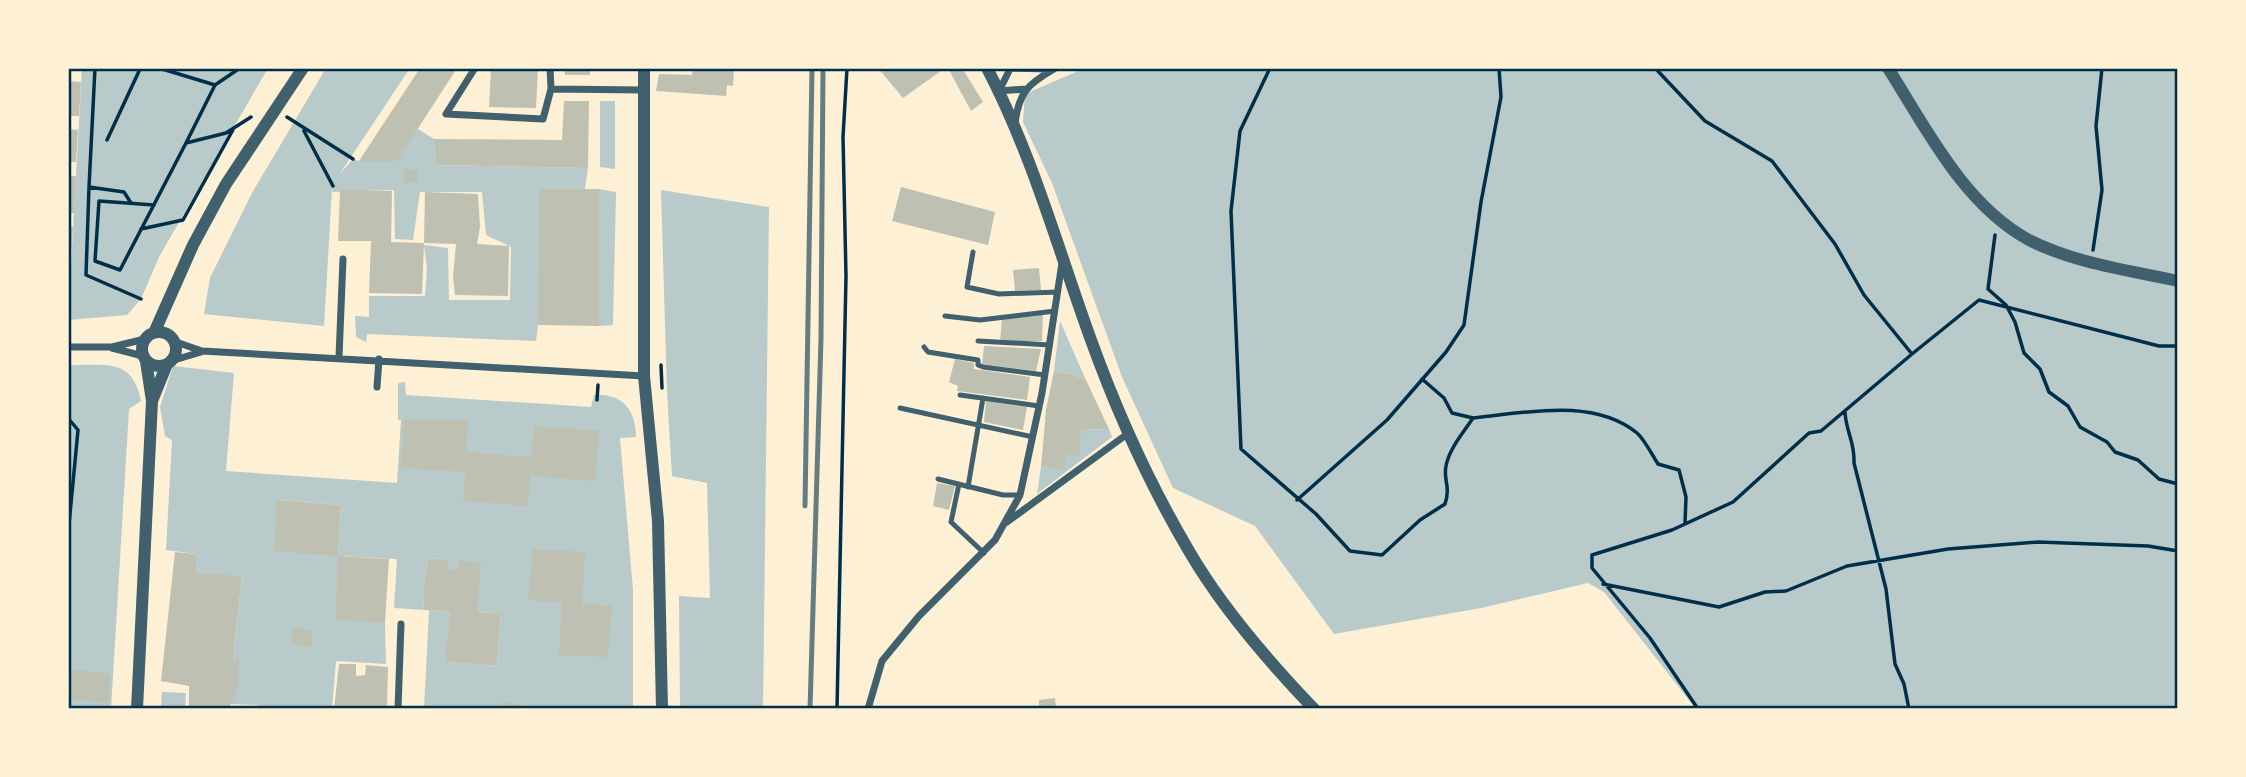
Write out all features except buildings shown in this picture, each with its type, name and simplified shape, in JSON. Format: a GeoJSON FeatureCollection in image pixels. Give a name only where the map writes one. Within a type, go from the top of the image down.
{"type":"FeatureCollection","features":[{"type":"Feature","properties":{"kind":"street"},"geometry":{"type":"LineString","coordinates":[[137,709],[152,401],[145,359],[149,336],[226,184],[303,68]]}},
{"type":"Feature","properties":{"kind":"street"},"geometry":{"type":"LineString","coordinates":[[475,68],[446,114],[542,119],[551,89],[550,68]]}},
{"type":"Feature","properties":{"kind":"street"},"geometry":{"type":"LineString","coordinates":[[644,68],[645,376],[658,521],[662,709]]}},
{"type":"Feature","properties":{"kind":"street"},"geometry":{"type":"LineString","coordinates":[[987,68],[1029,163],[1092,342],[1130,432],[1189,552],[1227,607],[1314,709]]}},
{"type":"Feature","properties":{"kind":"street"},"geometry":{"type":"LineString","coordinates":[[1888,68],[1947,161],[1997,216],[2028,239],[2090,261],[2178,281]]}},
{"type":"Feature","properties":{"kind":"street"},"geometry":{"type":"LineString","coordinates":[[999,91],[1009,69],[1055,69]]}},
{"type":"Feature","properties":{"kind":"street"},"geometry":{"type":"LineString","coordinates":[[1013,130],[1018,98],[1055,69]]}},
{"type":"Feature","properties":{"kind":"street"},"geometry":{"type":"LineString","coordinates":[[551,89],[644,90]]}},
{"type":"Feature","properties":{"kind":"street"},"geometry":{"type":"LineString","coordinates":[[999,91],[1027,89]]}},
{"type":"Feature","properties":{"kind":"street"},"geometry":{"type":"LineString","coordinates":[[868,709],[881,661],[919,616],[984,553],[1007,522],[1020,495],[1045,375],[1063,258]]}},
{"type":"Feature","properties":{"kind":"street"},"geometry":{"type":"LineString","coordinates":[[339,357],[343,259]]}},
{"type":"Feature","properties":{"kind":"street"},"geometry":{"type":"LineString","coordinates":[[152,401],[176,351],[172,339],[170,299]]}},
{"type":"Feature","properties":{"kind":"street"},"geometry":{"type":"LineString","coordinates":[[68,347],[111,347],[149,336],[172,339],[202,351],[645,376]]}},
{"type":"Feature","properties":{"kind":"street"},"geometry":{"type":"LineString","coordinates":[[111,347],[145,359],[156,366],[202,351]]}},
{"type":"Feature","properties":{"kind":"street"},"geometry":{"type":"LineString","coordinates":[[377,387],[379,359]]}},
{"type":"Feature","properties":{"kind":"street"},"geometry":{"type":"LineString","coordinates":[[1007,522],[1130,432]]}},
{"type":"Feature","properties":{"kind":"street"},"geometry":{"type":"LineString","coordinates":[[398,709],[401,624]]}},
{"type":"Feature","properties":{"kind":"lane"},"geometry":{"type":"LineString","coordinates":[[973,252],[967,287],[999,294],[1058,292]]}},
{"type":"Feature","properties":{"kind":"lane"},"geometry":{"type":"LineString","coordinates":[[944,316],[980,320],[1055,311]]}},
{"type":"Feature","properties":{"kind":"lane"},"geometry":{"type":"LineString","coordinates":[[978,341],[1050,345]]}},
{"type":"Feature","properties":{"kind":"lane"},"geometry":{"type":"LineString","coordinates":[[924,347],[928,352],[978,360],[978,365],[983,367],[1045,375]]}},
{"type":"Feature","properties":{"kind":"lane"},"geometry":{"type":"LineString","coordinates":[[960,395],[1039,406]]}},
{"type":"Feature","properties":{"kind":"lane"},"geometry":{"type":"LineString","coordinates":[[968,487],[983,398]]}},
{"type":"Feature","properties":{"kind":"lane"},"geometry":{"type":"LineString","coordinates":[[900,408],[1033,437]]}},
{"type":"Feature","properties":{"kind":"lane"},"geometry":{"type":"LineString","coordinates":[[938,479],[1003,495],[1020,495]]}},
{"type":"Feature","properties":{"kind":"lane"},"geometry":{"type":"LineString","coordinates":[[959,484],[951,522],[984,553]]}},
{"type":"Feature","properties":{"kind":"path"},"geometry":{"type":"LineString","coordinates":[[95,68],[86,275],[141,299]]}},
{"type":"Feature","properties":{"kind":"path"},"geometry":{"type":"LineString","coordinates":[[107,140],[140,69],[144,68]]}},
{"type":"Feature","properties":{"kind":"path"},"geometry":{"type":"LineString","coordinates":[[159,68],[215,85]]}},
{"type":"Feature","properties":{"kind":"path"},"geometry":{"type":"LineString","coordinates":[[154,205],[99,201],[94,261],[120,270],[141,229],[154,205],[186,143],[215,85],[240,68]]}},
{"type":"Feature","properties":{"kind":"path"},"geometry":{"type":"LineString","coordinates":[[837,709],[846,262],[843,137],[847,68]]}},
{"type":"Feature","properties":{"kind":"path"},"geometry":{"type":"LineString","coordinates":[[1270,68],[1240,131],[1231,211],[1241,449],[1316,514],[1350,551],[1382,555],[1420,520],[1446,504],[1450,489],[1445,469],[1450,453],[1473,418]]}},
{"type":"Feature","properties":{"kind":"path"},"geometry":{"type":"LineString","coordinates":[[1297,500],[1387,420],[1446,352],[1464,325],[1481,202],[1501,97],[1499,68]]}},
{"type":"Feature","properties":{"kind":"path"},"geometry":{"type":"LineString","coordinates":[[1655,68],[1705,121],[1772,161],[1835,244],[1864,295],[1912,354]]}},
{"type":"Feature","properties":{"kind":"path"},"geometry":{"type":"LineString","coordinates":[[2090,261],[2097,240],[2102,190],[2096,126],[2102,68]]}},
{"type":"Feature","properties":{"kind":"path"},"geometry":{"type":"LineString","coordinates":[[186,143],[235,128],[276,106],[303,129],[353,159]]}},
{"type":"Feature","properties":{"kind":"path"},"geometry":{"type":"LineString","coordinates":[[141,229],[183,220],[235,128]]}},
{"type":"Feature","properties":{"kind":"path"},"geometry":{"type":"LineString","coordinates":[[303,129],[333,186]]}},
{"type":"Feature","properties":{"kind":"path"},"geometry":{"type":"LineString","coordinates":[[89,187],[124,192],[131,203]]}},
{"type":"Feature","properties":{"kind":"path"},"geometry":{"type":"LineString","coordinates":[[1997,216],[1988,289],[2006,306],[2015,322],[2024,353],[2040,369],[2049,392],[2068,406],[2080,426],[2107,442],[2115,452],[2138,460],[2159,479],[2178,484]]}},
{"type":"Feature","properties":{"kind":"path"},"geometry":{"type":"LineString","coordinates":[[1698,709],[1650,638],[1592,568],[1592,555],[1685,523],[1733,502],[1810,433],[1821,431],[1979,300],[2159,346],[2178,346]]}},
{"type":"Feature","properties":{"kind":"path"},"geometry":{"type":"LineString","coordinates":[[1422,380],[1444,398],[1452,413],[1473,418],[1556,411],[1601,414],[1638,433],[1658,464],[1679,470],[1686,497],[1685,523]]}},
{"type":"Feature","properties":{"kind":"path"},"geometry":{"type":"LineString","coordinates":[[1845,412],[1846,428],[1855,444],[1854,463],[1885,589],[1895,664],[1904,684],[1909,709]]}},
{"type":"Feature","properties":{"kind":"path"},"geometry":{"type":"LineString","coordinates":[[68,418],[78,430],[68,535]]}},
{"type":"Feature","properties":{"kind":"path"},"geometry":{"type":"LineString","coordinates":[[1604,584],[1719,607],[1765,592],[1786,590],[1847,566],[1948,549],[2038,542],[2148,546],[2178,551]]}},
{"type":"Feature","properties":{"kind":"shaded area"},"geometry":{"type":"Polygon","coordinates":[[[82,68],[268,68],[159,257],[141,299],[127,315],[68,320],[82,68]]]}},
{"type":"Feature","properties":{"kind":"shaded area"},"geometry":{"type":"Polygon","coordinates":[[[326,68],[410,68],[339,175],[353,159],[359,161],[418,129],[434,139],[436,165],[588,168],[585,189],[538,325],[536,341],[367,334],[366,342],[356,337],[355,316],[369,317],[369,296],[425,296],[427,269],[424,245],[448,248],[449,300],[510,300],[511,247],[486,235],[482,192],[420,192],[413,240],[395,239],[394,190],[333,192],[332,189],[324,326],[204,314],[210,278],[252,193],[326,68]]]}},
{"type":"Feature","properties":{"kind":"shaded area"},"geometry":{"type":"Polygon","coordinates":[[[1085,68],[2178,68],[2178,709],[1696,709],[1604,592],[1588,583],[1481,608],[1334,634],[1255,526],[1173,488],[1122,377],[1052,183],[1023,122],[1025,94],[1085,68]]]}},
{"type":"Feature","properties":{"kind":"shaded area"},"geometry":{"type":"Polygon","coordinates":[[[600,101],[615,101],[615,169],[600,167],[600,101]]]}},
{"type":"Feature","properties":{"kind":"shaded area"},"geometry":{"type":"Polygon","coordinates":[[[599,189],[616,192],[613,325],[599,326],[599,189]]]}},
{"type":"Feature","properties":{"kind":"shaded area"},"geometry":{"type":"Polygon","coordinates":[[[661,190],[769,207],[763,709],[680,709],[679,596],[710,598],[707,483],[672,476],[661,190]]]}},
{"type":"Feature","properties":{"kind":"shaded area"},"geometry":{"type":"Polygon","coordinates":[[[1060,321],[1085,378],[1054,371],[1060,321]]]}},
{"type":"Feature","properties":{"kind":"shaded area"},"geometry":{"type":"Polygon","coordinates":[[[68,365],[105,365],[124,371],[137,387],[141,401],[129,409],[111,709],[68,709],[68,365]]]}},
{"type":"Feature","properties":{"kind":"shaded area"},"geometry":{"type":"Polygon","coordinates":[[[173,366],[234,373],[226,471],[397,483],[401,420],[398,420],[398,383],[405,382],[406,395],[591,407],[594,395],[619,400],[630,411],[636,437],[620,438],[633,590],[633,709],[539,709],[500,702],[500,706],[477,706],[476,709],[424,709],[429,610],[450,611],[446,662],[497,666],[501,614],[477,612],[459,561],[458,569],[448,569],[449,560],[428,558],[423,589],[424,610],[394,608],[397,559],[339,556],[335,619],[385,623],[386,664],[336,661],[332,709],[261,709],[258,705],[230,704],[238,659],[233,660],[242,577],[196,573],[196,554],[166,550],[172,440],[165,436],[160,407],[173,366]],[[277,500],[338,556],[341,505],[277,500]]]}},
{"type":"Feature","properties":{"kind":"shaded area"},"geometry":{"type":"Polygon","coordinates":[[[1109,429],[1112,437],[1037,494],[1041,467],[1064,469],[1066,454],[1081,430],[1109,429]]]}},
{"type":"Feature","properties":{"kind":"shaded area"},"geometry":{"type":"Polygon","coordinates":[[[162,692],[186,693],[185,709],[161,709],[162,692]]]}},
{"type":"Feature","properties":{"kind":"railway"},"geometry":{"type":"LineString","coordinates":[[805,506],[812,68]]}},
{"type":"Feature","properties":{"kind":"railway"},"geometry":{"type":"LineString","coordinates":[[810,709],[821,339],[823,68]]}}]}
